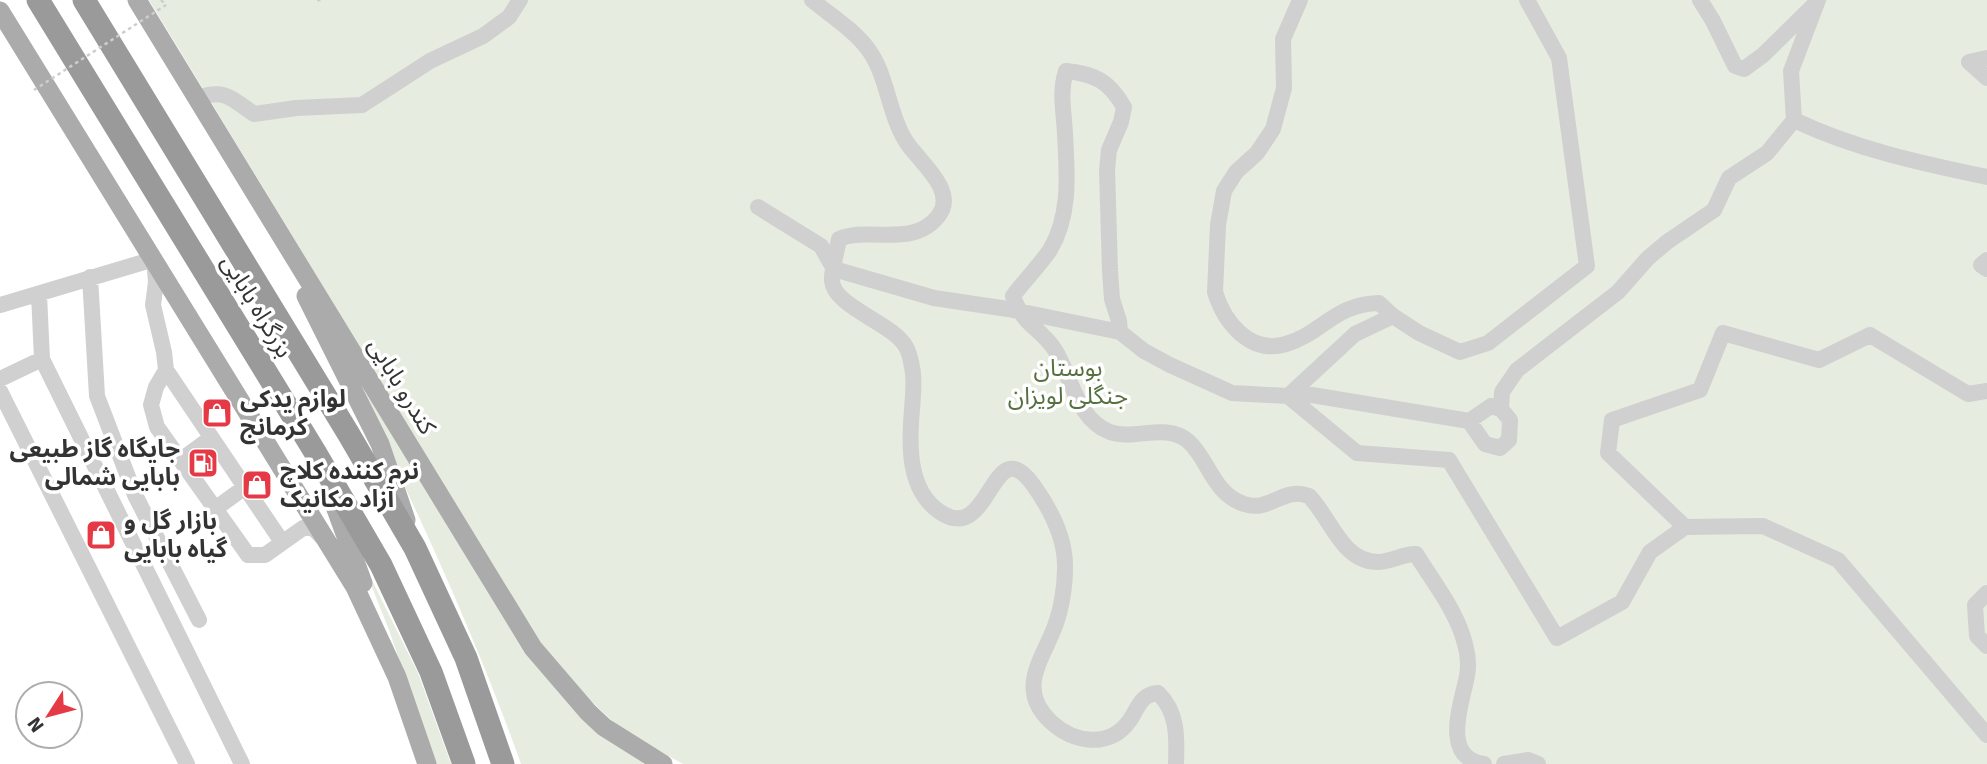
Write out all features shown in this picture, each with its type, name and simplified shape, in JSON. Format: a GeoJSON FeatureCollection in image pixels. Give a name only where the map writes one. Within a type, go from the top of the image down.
{"type":"FeatureCollection","features":[{"type":"Feature","properties":{"kind":"highway","name":"بزرگراه بابایی"},"geometry":{"type":"LineString","coordinates":[[38,0],[315,452],[381,565],[431,672],[464,764]]}},
{"type":"Feature","properties":{"kind":"highway","name":"بزرگراه بابایی"},"geometry":{"type":"LineString","coordinates":[[84,0],[348,433],[415,548],[466,658],[503,764]]}},
{"type":"Feature","properties":{"kind":"main road","name":"کندرو بابایی"},"geometry":{"type":"LineString","coordinates":[[137,0],[533,649],[604,727],[663,764]]}},
{"type":"Feature","properties":{"kind":"main road"},"geometry":{"type":"LineString","coordinates":[[0,11],[6,32],[154,259],[330,545],[355,587],[397,677]]}},
{"type":"Feature","properties":{"kind":"main road"},"geometry":{"type":"LineString","coordinates":[[273,220],[318,323],[380,443],[415,548]]}},
{"type":"Feature","properties":{"kind":"main road"},"geometry":{"type":"LineString","coordinates":[[315,452],[427,764]]}},
{"type":"Feature","properties":{"kind":"street"},"geometry":{"type":"LineString","coordinates":[[198,98],[212,92],[224,95],[254,114],[296,108],[362,104],[430,61],[483,36],[509,17],[520,0]]}},
{"type":"Feature","properties":{"kind":"street"},"geometry":{"type":"LineString","coordinates":[[812,0],[851,29],[870,51],[894,120],[906,142],[942,188],[945,202],[941,213],[921,229],[891,236],[847,236],[839,239],[832,281],[836,292],[891,331],[905,346],[913,369],[911,462],[917,483],[928,501],[940,512],[954,517],[968,516],[981,507],[996,478],[1005,469],[1014,468],[1023,473],[1034,485],[1058,530],[1065,569],[1056,625],[1034,676],[1033,690],[1038,706],[1048,720],[1062,731],[1078,739],[1093,741],[1107,738],[1119,731],[1129,722],[1142,699],[1149,693],[1158,693],[1174,716],[1176,764]]}},
{"type":"Feature","properties":{"kind":"street"},"geometry":{"type":"LineString","coordinates":[[1300,0],[1283,39],[1283,88],[1273,129],[1262,147],[1236,172],[1224,191],[1215,292],[1218,302],[1238,332],[1257,344],[1286,344],[1343,310],[1355,305],[1379,303],[1419,333],[1460,352],[1488,344],[1587,266],[1559,58],[1527,0]]}},
{"type":"Feature","properties":{"kind":"street"},"geometry":{"type":"LineString","coordinates":[[1700,0],[1735,66],[1744,69],[1763,55],[1817,1]]}},
{"type":"Feature","properties":{"kind":"street"},"geometry":{"type":"LineString","coordinates":[[1500,409],[1502,392],[1517,370],[1618,292],[1648,258],[1667,242],[1714,210],[1729,178],[1767,153],[1794,120],[1791,71],[1817,1]]}},
{"type":"Feature","properties":{"kind":"street"},"geometry":{"type":"LineString","coordinates":[[1987,58],[1969,62],[1987,78]]}},
{"type":"Feature","properties":{"kind":"street"},"geometry":{"type":"LineString","coordinates":[[1120,332],[1112,299],[1107,170],[1109,150],[1121,122],[1124,107],[1114,90],[1098,78],[1066,71],[1061,87],[1067,172],[1063,218],[1051,248],[1013,296],[1019,313],[1055,350],[1078,400],[1092,419],[1109,432],[1123,435],[1162,433],[1186,439],[1227,494],[1241,503],[1265,505],[1291,492],[1310,496],[1351,554],[1367,561],[1390,561],[1406,554],[1416,554],[1460,627],[1468,664],[1457,719],[1457,738],[1474,762],[1484,764]]}},
{"type":"Feature","properties":{"kind":"street"},"geometry":{"type":"LineString","coordinates":[[1794,120],[1828,136],[1912,162],[1987,177]]}},
{"type":"Feature","properties":{"kind":"street"},"geometry":{"type":"LineString","coordinates":[[758,207],[821,246],[835,269],[933,298],[1008,309],[1120,332],[1144,351],[1232,393],[1312,395],[1469,421],[1491,406],[1500,409],[1510,420],[1509,440],[1500,448],[1485,444],[1469,421]]}},
{"type":"Feature","properties":{"kind":"street"},"geometry":{"type":"LineString","coordinates":[[0,305],[154,259],[156,282],[153,305],[166,370],[282,542]]}},
{"type":"Feature","properties":{"kind":"street"},"geometry":{"type":"LineString","coordinates":[[1987,260],[1981,265],[1987,269]]}},
{"type":"Feature","properties":{"kind":"street"},"geometry":{"type":"LineString","coordinates":[[90,277],[97,396],[135,495],[199,620]]}},
{"type":"Feature","properties":{"kind":"street"},"geometry":{"type":"LineString","coordinates":[[39,294],[42,359],[242,764]]}},
{"type":"Feature","properties":{"kind":"street"},"geometry":{"type":"LineString","coordinates":[[1288,396],[1355,334],[1393,316]]}},
{"type":"Feature","properties":{"kind":"street"},"geometry":{"type":"LineString","coordinates":[[1685,527],[1608,453],[1612,421],[1700,390],[1723,333],[1819,360],[1870,335],[1968,394],[1987,391]]}},
{"type":"Feature","properties":{"kind":"street"},"geometry":{"type":"LineString","coordinates":[[0,379],[42,359]]}},
{"type":"Feature","properties":{"kind":"street"},"geometry":{"type":"LineString","coordinates":[[166,370],[156,387],[151,405],[157,427],[248,555],[265,555],[303,528],[313,528],[330,545]]}},
{"type":"Feature","properties":{"kind":"street"},"geometry":{"type":"LineString","coordinates":[[0,391],[187,764]]}},
{"type":"Feature","properties":{"kind":"street"},"geometry":{"type":"LineString","coordinates":[[1288,396],[1357,453],[1449,460],[1557,638],[1622,602],[1650,552],[1685,527],[1763,526],[1838,560],[1987,735]]}},
{"type":"Feature","properties":{"kind":"street"},"geometry":{"type":"LineString","coordinates":[[181,460],[211,438]]}},
{"type":"Feature","properties":{"kind":"street"},"geometry":{"type":"LineString","coordinates":[[215,509],[245,487]]}},
{"type":"Feature","properties":{"kind":"street"},"geometry":{"type":"LineString","coordinates":[[1987,593],[1975,604],[1977,636],[1987,646]]}},
{"type":"Feature","properties":{"kind":"street"},"geometry":{"type":"LineString","coordinates":[[1504,764],[1528,760],[1538,764]]}},
{"type":"Feature","properties":{"kind":"path"},"geometry":{"type":"LineString","coordinates":[[34,90],[166,5],[161,0]]}},
{"type":"Feature","properties":{"kind":"green space","name":"بوستان جنگلی لویزان"},"geometry":{"type":"Polygon","coordinates":[[[149,0],[1987,0],[1987,764],[683,764],[622,730],[589,699],[541,645],[149,0]]]}},
{"type":"Feature","properties":{"kind":"green space"},"geometry":{"type":"Polygon","coordinates":[[[317,305],[491,592],[648,764],[521,764],[451,589],[317,305]]]}},
{"type":"Feature","properties":{"kind":"green space"},"geometry":{"type":"Polygon","coordinates":[[[358,552],[418,673],[451,764],[435,764],[389,630],[358,552]]]}},
{"type":"Feature","properties":{"kind":"place","name":"لوازم یدکی کرمانج"},"geometry":{"type":"Point","coordinates":[217,413]}},
{"type":"Feature","properties":{"kind":"place","name":"جایگاه گاز طبیعی بابایی شمالی"},"geometry":{"type":"Point","coordinates":[203,463]}},
{"type":"Feature","properties":{"kind":"place","name":"نرم کننده کلاچ آزاد مکانیک"},"geometry":{"type":"Point","coordinates":[257,485]}},
{"type":"Feature","properties":{"kind":"place","name":"بازار گل و گیاه بابایی"},"geometry":{"type":"Point","coordinates":[101,535]}}]}
